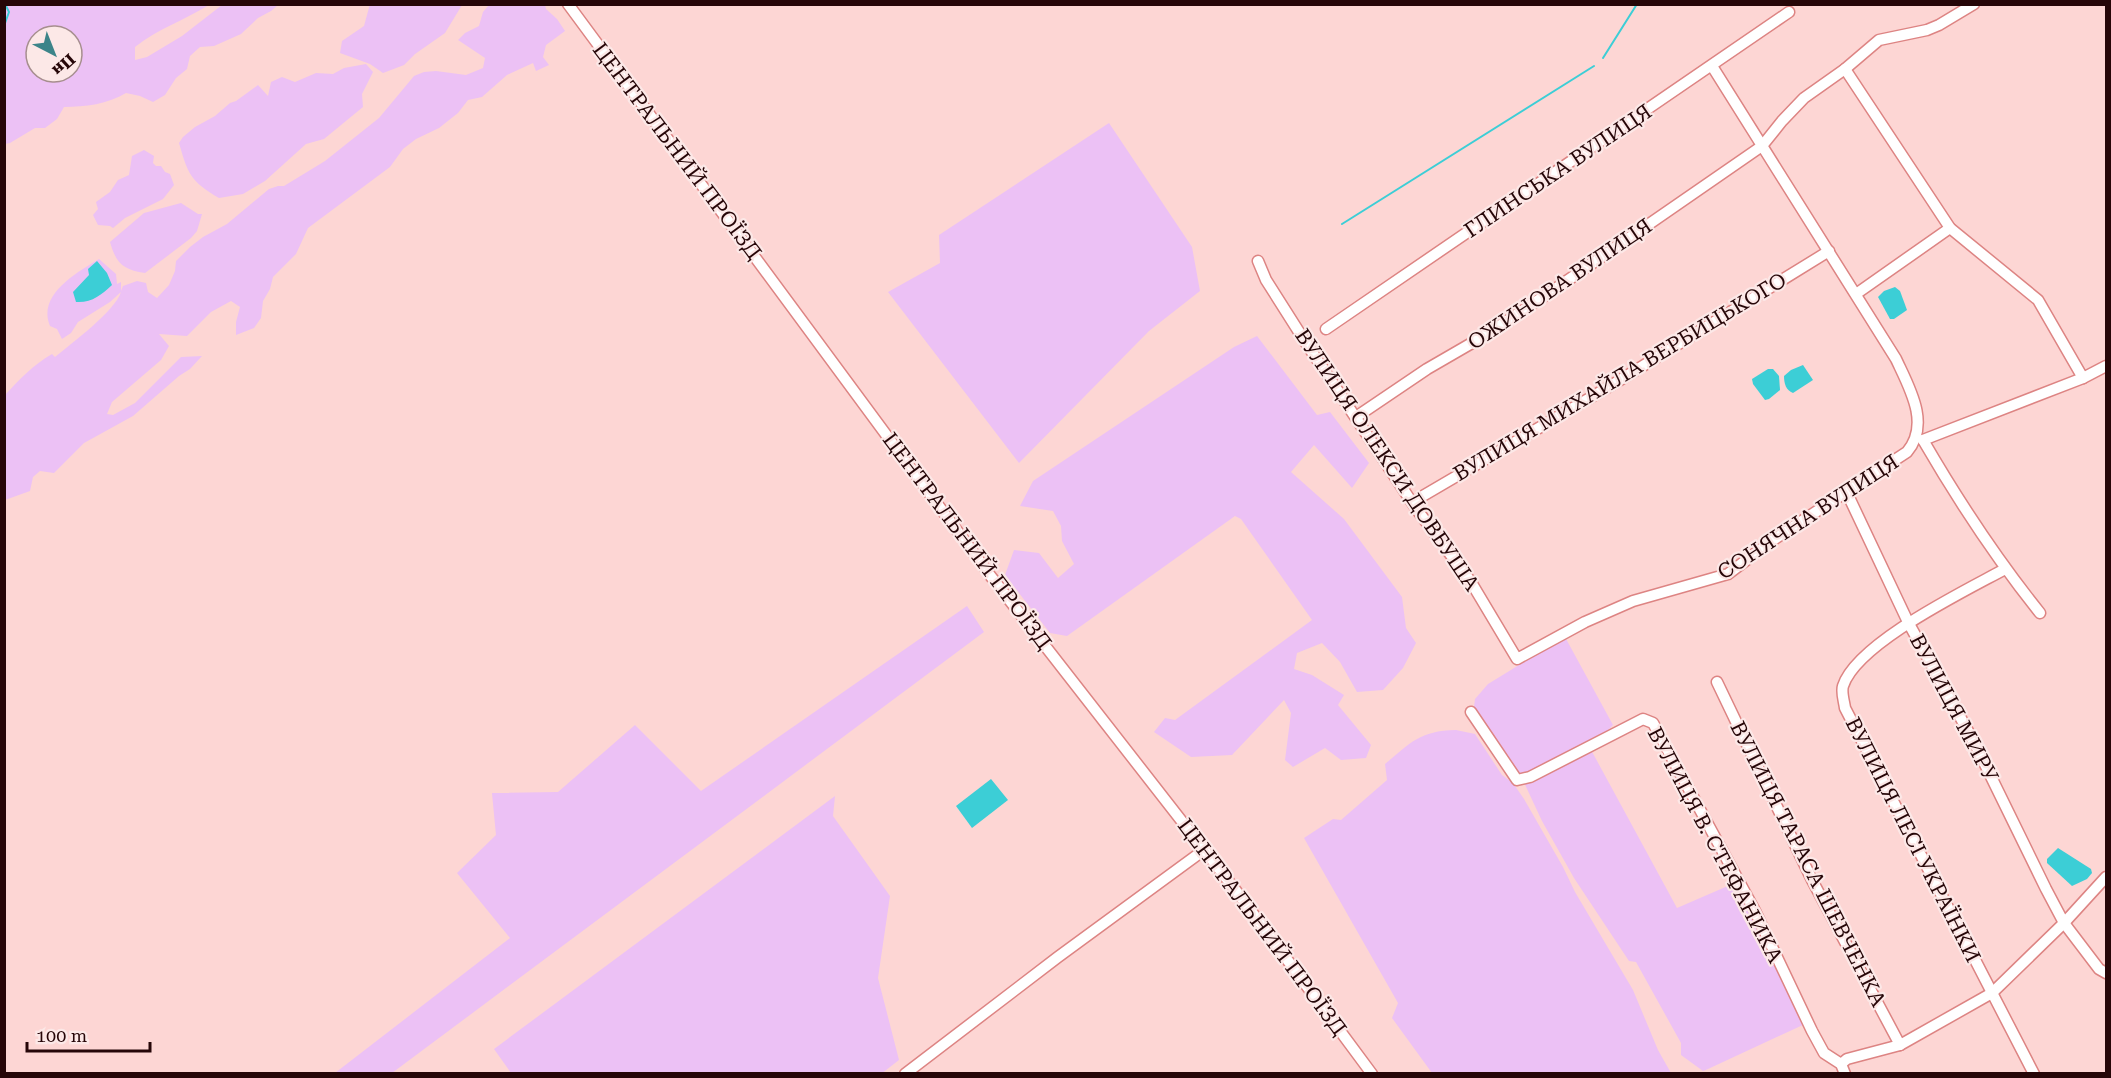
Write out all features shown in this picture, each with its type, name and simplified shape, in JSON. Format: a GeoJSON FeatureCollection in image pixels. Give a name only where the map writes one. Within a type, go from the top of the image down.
{"type":"FeatureCollection","features":[{"type":"Feature","properties":{"kind":"street","name":"ЦЕНТРАЛЬНИЙ ПРОЇЗД"},"geometry":{"type":"LineString","coordinates":[[568,4],[993,579],[1204,850],[1372,1074]]}},
{"type":"Feature","properties":{"kind":"street"},"geometry":{"type":"LineString","coordinates":[[1762,146],[1804,98],[1845,69],[1879,40],[1927,30],[1974,4]]}},
{"type":"Feature","properties":{"kind":"street","name":"ГЛИНСЬКА ВУЛИЦЯ"},"geometry":{"type":"LineString","coordinates":[[1326,329],[1789,12]]}},
{"type":"Feature","properties":{"kind":"street","name":"СОНЯЧНА ВУЛИЦЯ"},"geometry":{"type":"LineString","coordinates":[[1712,66],[1896,359],[1917,411],[1920,439],[2005,569],[2040,613]]}},
{"type":"Feature","properties":{"kind":"street"},"geometry":{"type":"LineString","coordinates":[[1845,69],[1950,228],[2038,300],[2083,378]]}},
{"type":"Feature","properties":{"kind":"street","name":"ОЖИНОВА ВУЛИЦЯ"},"geometry":{"type":"LineString","coordinates":[[1356,417],[1426,369],[1484,336],[1540,299],[1762,146]]}},
{"type":"Feature","properties":{"kind":"street"},"geometry":{"type":"LineString","coordinates":[[1856,294],[1950,228]]}},
{"type":"Feature","properties":{"kind":"street","name":"ВУЛИЦЯ МИХАЙЛА ВЕРБИЦЬКОГО"},"geometry":{"type":"LineString","coordinates":[[1415,507],[1421,497],[1612,385],[1829,251]]}},
{"type":"Feature","properties":{"kind":"street","name":"ВУЛИЦЯ ОЛЕКСИ ДОВБУША"},"geometry":{"type":"LineString","coordinates":[[1258,261],[1266,280],[1306,343],[1415,507],[1470,582],[1517,659]]}},
{"type":"Feature","properties":{"kind":"street"},"geometry":{"type":"LineString","coordinates":[[1920,439],[2083,378],[2106,366]]}},
{"type":"Feature","properties":{"kind":"street","name":"СОНЯЧНА ВУЛИЦЯ"},"geometry":{"type":"LineString","coordinates":[[1517,659],[1586,622],[1632,601],[1728,574],[1773,540],[1907,452],[1920,439]]}},
{"type":"Feature","properties":{"kind":"street","name":"ВУЛИЦЯ МИРУ"},"geometry":{"type":"LineString","coordinates":[[1847,493],[1908,622],[1975,744],[2030,859],[2064,923],[2099,969],[2106,973]]}},
{"type":"Feature","properties":{"kind":"street"},"geometry":{"type":"LineString","coordinates":[[1908,622],[2005,569]]}},
{"type":"Feature","properties":{"kind":"street","name":"ВУЛИЦЯ ЛЕСІ УКРАЇНКИ"},"geometry":{"type":"LineString","coordinates":[[1908,622],[1864,656],[1848,674],[1842,688],[1845,708],[2034,1074]]}},
{"type":"Feature","properties":{"kind":"street","name":"ВУЛИЦЯ ТАРАСА ШЕВЧЕНКА"},"geometry":{"type":"LineString","coordinates":[[1717,682],[1812,880],[1900,1045]]}},
{"type":"Feature","properties":{"kind":"street","name":"ВУЛИЦЯ В. СТЕФАНИКА"},"geometry":{"type":"LineString","coordinates":[[1472,712],[1517,780],[1530,777],[1643,719],[1653,723],[1755,910],[1824,1053],[1843,1069]]}},
{"type":"Feature","properties":{"kind":"street"},"geometry":{"type":"LineString","coordinates":[[905,1074],[1058,957],[1204,850]]}},
{"type":"Feature","properties":{"kind":"street"},"geometry":{"type":"LineString","coordinates":[[1843,1069],[1847,1059],[1900,1045],[1992,993],[2064,923],[2106,877]]}},
{"type":"Feature","properties":{"kind":"shaded area"},"geometry":{"type":"Polygon","coordinates":[[[5,4],[209,5],[135,47],[135,60],[147,57],[182,36],[222,5],[278,5],[258,18],[241,34],[214,46],[200,47],[190,56],[187,69],[176,78],[165,95],[153,102],[126,93],[96,104],[64,107],[57,119],[45,128],[35,128],[5,144],[5,4]]]}},
{"type":"Feature","properties":{"kind":"shaded area"},"geometry":{"type":"Polygon","coordinates":[[[370,4],[462,5],[445,33],[415,54],[404,65],[383,73],[370,64],[340,53],[342,41],[364,26],[370,4]]]}},
{"type":"Feature","properties":{"kind":"shaded area"},"geometry":{"type":"Polygon","coordinates":[[[489,5],[545,5],[565,31],[546,45],[543,57],[549,65],[536,71],[533,63],[507,75],[482,97],[468,100],[458,113],[439,128],[416,139],[403,149],[390,167],[308,228],[296,254],[273,277],[270,289],[263,301],[261,318],[254,328],[236,335],[236,322],[240,307],[231,301],[211,312],[187,336],[159,334],[169,346],[161,360],[112,402],[107,414],[113,415],[135,403],[181,357],[202,356],[190,369],[133,416],[84,443],[54,473],[40,471],[33,477],[30,491],[5,500],[5,395],[39,363],[52,354],[55,357],[92,326],[111,308],[121,292],[110,302],[78,322],[71,333],[62,339],[57,329],[50,326],[47,315],[49,304],[61,286],[99,259],[116,274],[117,284],[121,282],[121,291],[123,286],[137,281],[146,283],[148,292],[157,298],[169,285],[175,271],[176,261],[190,247],[227,224],[269,189],[284,186],[325,161],[379,118],[414,76],[436,71],[466,75],[483,68],[485,58],[458,40],[465,33],[479,26],[483,12],[489,5]]]}},
{"type":"Feature","properties":{"kind":"shaded area"},"geometry":{"type":"Polygon","coordinates":[[[366,64],[373,72],[362,94],[363,107],[324,139],[306,144],[265,181],[243,194],[219,198],[202,187],[188,170],[179,143],[183,137],[258,85],[268,96],[271,82],[282,77],[295,82],[316,73],[333,74],[344,68],[366,64]]]}},
{"type":"Feature","properties":{"kind":"shaded area"},"geometry":{"type":"Polygon","coordinates":[[[1109,123],[1192,247],[1200,291],[1149,331],[1019,463],[888,292],[940,263],[939,235],[1109,123]]]}},
{"type":"Feature","properties":{"kind":"shaded area"},"geometry":{"type":"Polygon","coordinates":[[[144,150],[154,156],[153,163],[156,166],[161,166],[165,172],[170,174],[174,185],[163,199],[125,218],[113,228],[98,225],[93,215],[98,209],[96,202],[110,192],[118,180],[129,175],[132,156],[144,150]]]}},
{"type":"Feature","properties":{"kind":"shaded area"},"geometry":{"type":"Polygon","coordinates":[[[181,203],[198,214],[202,214],[197,231],[191,238],[145,273],[131,270],[118,260],[110,242],[144,213],[181,203]]]}},
{"type":"Feature","properties":{"kind":"shaded area"},"geometry":{"type":"Polygon","coordinates":[[[1257,336],[1317,415],[1330,412],[1369,463],[1352,488],[1314,445],[1291,472],[1344,519],[1402,597],[1406,628],[1416,643],[1403,668],[1383,690],[1357,692],[1340,662],[1322,643],[1297,653],[1294,669],[1312,675],[1344,695],[1338,705],[1371,745],[1366,758],[1341,760],[1325,748],[1293,767],[1285,760],[1291,713],[1284,700],[1232,755],[1191,757],[1154,732],[1165,718],[1175,720],[1312,620],[1241,519],[1235,516],[1067,636],[1050,633],[1005,575],[1014,550],[1039,553],[1058,578],[1074,564],[1062,541],[1061,526],[1053,511],[1020,506],[1033,481],[1234,347],[1257,336]]]}},
{"type":"Feature","properties":{"kind":"shaded area"},"geometry":{"type":"Polygon","coordinates":[[[967,606],[984,632],[392,1073],[335,1073],[510,938],[457,873],[496,835],[492,793],[558,792],[635,725],[701,791],[967,606]]]}},
{"type":"Feature","properties":{"kind":"shaded area"},"geometry":{"type":"Polygon","coordinates":[[[1565,637],[1613,725],[1590,748],[1677,908],[1737,882],[1805,1024],[1703,1071],[1681,1055],[1681,1043],[1636,962],[1629,961],[1574,878],[1542,821],[1521,776],[1474,707],[1475,699],[1488,684],[1565,637]]]}},
{"type":"Feature","properties":{"kind":"shaded area"},"geometry":{"type":"Polygon","coordinates":[[[1456,730],[1475,734],[1502,775],[1513,783],[1524,799],[1575,892],[1633,990],[1658,1050],[1671,1073],[1432,1073],[1392,1018],[1398,1003],[1304,838],[1333,819],[1341,820],[1387,780],[1385,764],[1417,739],[1424,735],[1456,730]]]}},
{"type":"Feature","properties":{"kind":"shaded area"},"geometry":{"type":"Polygon","coordinates":[[[835,796],[833,816],[890,896],[878,978],[899,1060],[881,1074],[511,1073],[494,1049],[835,796]]]}},
{"type":"Feature","properties":{"kind":"water"},"geometry":{"type":"Polygon","coordinates":[[[97,261],[107,273],[112,285],[92,300],[76,302],[73,292],[89,275],[88,269],[97,261]]]}},
{"type":"Feature","properties":{"kind":"water"},"geometry":{"type":"Polygon","coordinates":[[[1895,287],[1900,291],[1907,310],[1894,319],[1890,319],[1878,297],[1884,291],[1895,287]]]}},
{"type":"Feature","properties":{"kind":"water"},"geometry":{"type":"Polygon","coordinates":[[[1803,365],[1813,380],[1793,393],[1786,386],[1784,376],[1803,365]]]}},
{"type":"Feature","properties":{"kind":"water"},"geometry":{"type":"Polygon","coordinates":[[[1768,369],[1773,369],[1779,376],[1780,390],[1765,400],[1752,379],[1768,369]]]}},
{"type":"Feature","properties":{"kind":"water"},"geometry":{"type":"Polygon","coordinates":[[[991,779],[1008,800],[972,828],[956,806],[991,779]]]}},
{"type":"Feature","properties":{"kind":"water"},"geometry":{"type":"Polygon","coordinates":[[[2058,848],[2091,869],[2092,873],[2087,879],[2072,886],[2047,863],[2047,859],[2058,848]]]}},
{"type":"Feature","properties":{"kind":"waterway"},"geometry":{"type":"LineString","coordinates":[[4,26],[9,12],[5,4]]}},
{"type":"Feature","properties":{"kind":"waterway"},"geometry":{"type":"LineString","coordinates":[[1603,58],[1637,4]]}},
{"type":"Feature","properties":{"kind":"waterway"},"geometry":{"type":"LineString","coordinates":[[1342,224],[1594,66]]}}]}
